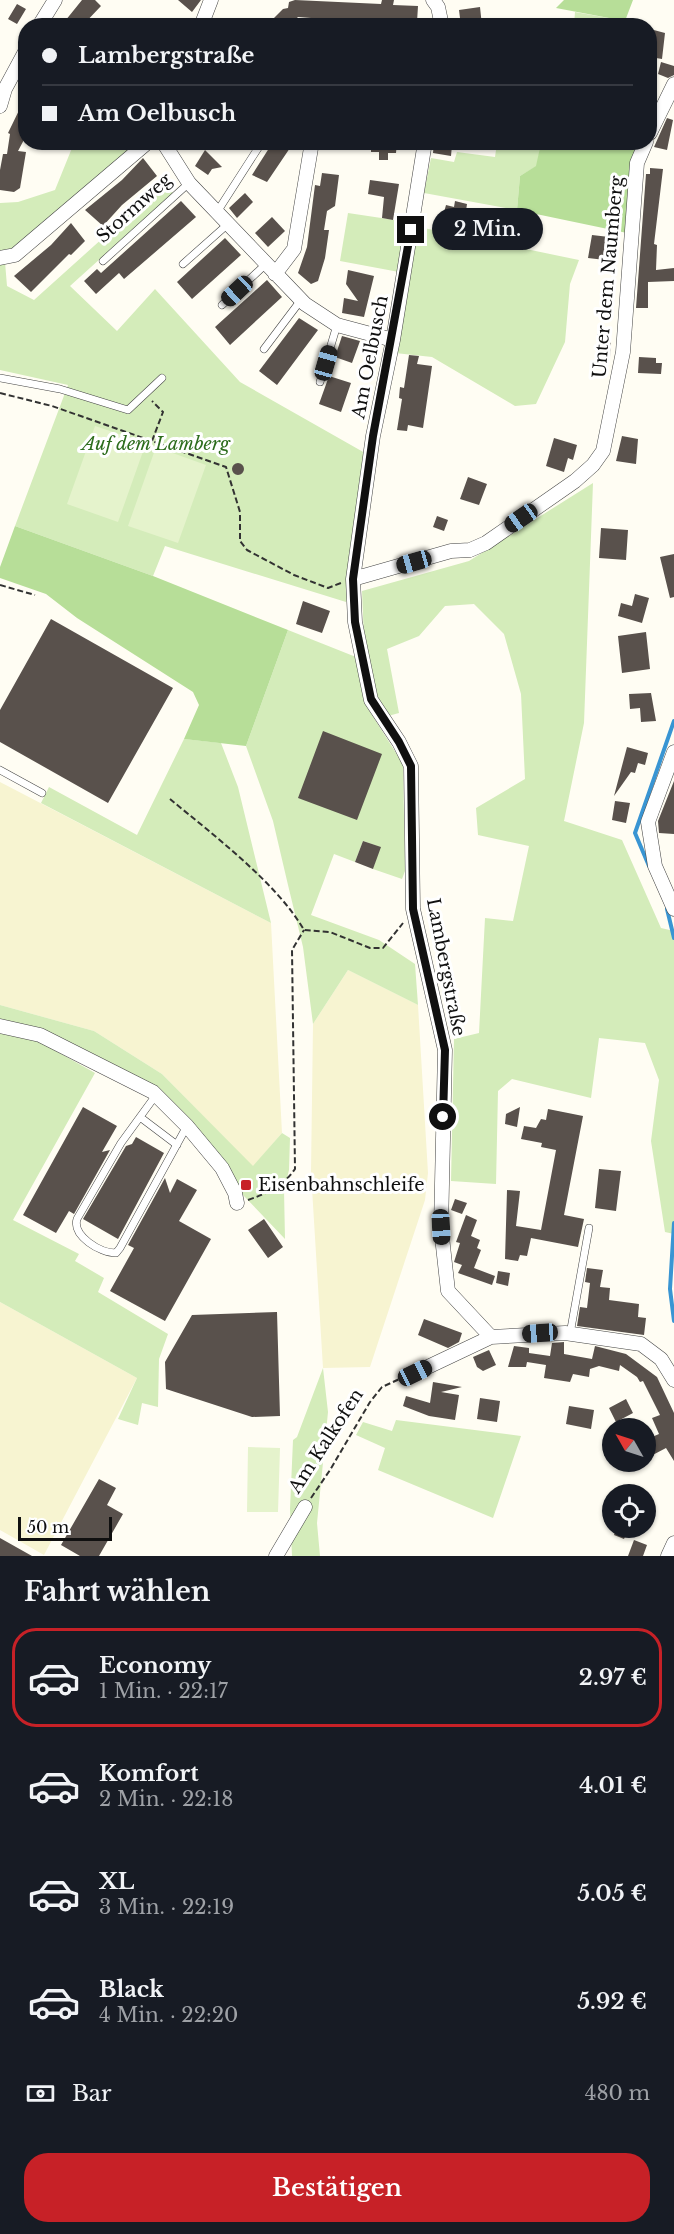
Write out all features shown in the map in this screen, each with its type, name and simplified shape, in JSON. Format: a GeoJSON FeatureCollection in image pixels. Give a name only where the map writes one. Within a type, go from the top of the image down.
{"type":"FeatureCollection","features":[{"type":"Feature","properties":{"kind":"street"},"geometry":{"type":"LineString","coordinates":[[44,18],[55,0]]}},
{"type":"Feature","properties":{"kind":"street"},"geometry":{"type":"LineString","coordinates":[[204,18],[211,0]]}},
{"type":"Feature","properties":{"kind":"street"},"geometry":{"type":"LineString","coordinates":[[433,0],[438,7],[440,18]]}},
{"type":"Feature","properties":{"kind":"street"},"geometry":{"type":"LineString","coordinates":[[0,106],[5,89],[18,65]]}},
{"type":"Feature","properties":{"kind":"street"},"geometry":{"type":"LineString","coordinates":[[657,119],[674,84]]}},
{"type":"Feature","properties":{"kind":"street"},"geometry":{"type":"LineString","coordinates":[[0,258],[15,255],[139,150]]}},
{"type":"Feature","properties":{"kind":"street","name":"Stormweg"},"geometry":{"type":"LineString","coordinates":[[168,150],[189,183],[301,300],[336,326],[393,340]]}},
{"type":"Feature","properties":{"kind":"street"},"geometry":{"type":"LineString","coordinates":[[271,269],[294,249],[311,150]]}},
{"type":"Feature","properties":{"kind":"street","name":"Am Oelbusch"},"geometry":{"type":"LineString","coordinates":[[353,579],[373,436],[393,340],[424,150]]}},
{"type":"Feature","properties":{"kind":"street","name":"Unter dem Naumberg"},"geometry":{"type":"LineString","coordinates":[[353,579],[451,551],[470,550],[486,543],[575,481],[599,458],[607,439],[623,352],[637,163],[643,150]]}},
{"type":"Feature","properties":{"kind":"street","name":"Lambergstraße"},"geometry":{"type":"LineString","coordinates":[[353,579],[355,622],[371,699],[399,742],[411,766],[413,909],[445,1050],[441,1227],[448,1291],[491,1336]]}},
{"type":"Feature","properties":{"kind":"street"},"geometry":{"type":"LineString","coordinates":[[674,752],[648,822],[655,866],[674,909]]}},
{"type":"Feature","properties":{"kind":"street"},"geometry":{"type":"LineString","coordinates":[[0,1026],[40,1035],[156,1095],[187,1126],[222,1168],[235,1193],[237,1203]]}},
{"type":"Feature","properties":{"kind":"street"},"geometry":{"type":"LineString","coordinates":[[415,1373],[491,1336],[570,1334],[640,1344],[661,1359],[674,1380]]}},
{"type":"Feature","properties":{"kind":"street","name":"Am Kalkofen"},"geometry":{"type":"LineString","coordinates":[[276,1556],[304,1507]]}},
{"type":"Feature","properties":{"kind":"street"},"geometry":{"type":"LineString","coordinates":[[668,1556],[674,1543]]}},
{"type":"Feature","properties":{"kind":"lane"},"geometry":{"type":"LineString","coordinates":[[217,212],[257,150]]}},
{"type":"Feature","properties":{"kind":"lane","name":"Stormweg"},"geometry":{"type":"LineString","coordinates":[[103,261],[189,183]]}},
{"type":"Feature","properties":{"kind":"lane"},"geometry":{"type":"LineString","coordinates":[[183,264],[228,224]]}},
{"type":"Feature","properties":{"kind":"lane"},"geometry":{"type":"LineString","coordinates":[[222,305],[271,269]]}},
{"type":"Feature","properties":{"kind":"lane"},"geometry":{"type":"LineString","coordinates":[[264,349],[301,300]]}},
{"type":"Feature","properties":{"kind":"lane"},"geometry":{"type":"LineString","coordinates":[[320,382],[336,326]]}},
{"type":"Feature","properties":{"kind":"lane"},"geometry":{"type":"LineString","coordinates":[[0,378],[60,389],[128,410],[162,378]]}},
{"type":"Feature","properties":{"kind":"lane"},"geometry":{"type":"LineString","coordinates":[[0,771],[42,793]]}},
{"type":"Feature","properties":{"kind":"lane"},"geometry":{"type":"LineString","coordinates":[[156,1095],[116,1152],[77,1219],[76,1229],[87,1240],[111,1253],[120,1248],[187,1126]]}},
{"type":"Feature","properties":{"kind":"lane"},"geometry":{"type":"LineString","coordinates":[[140,1117],[177,1146]]}},
{"type":"Feature","properties":{"kind":"lane"},"geometry":{"type":"LineString","coordinates":[[570,1334],[589,1228]]}},
{"type":"Feature","properties":{"kind":"path"},"geometry":{"type":"LineString","coordinates":[[0,393],[52,406],[226,467],[240,512],[240,541],[247,550],[294,575],[328,588],[353,579]]}},
{"type":"Feature","properties":{"kind":"path"},"geometry":{"type":"LineString","coordinates":[[146,394],[162,412],[152,441]]}},
{"type":"Feature","properties":{"kind":"path"},"geometry":{"type":"LineString","coordinates":[[0,585],[35,595]]}},
{"type":"Feature","properties":{"kind":"path"},"geometry":{"type":"LineString","coordinates":[[170,799],[245,863],[297,918],[304,930]]}},
{"type":"Feature","properties":{"kind":"path"},"geometry":{"type":"LineString","coordinates":[[304,930],[330,932],[370,948],[383,948],[413,909]]}},
{"type":"Feature","properties":{"kind":"path"},"geometry":{"type":"LineString","coordinates":[[237,1203],[272,1190],[287,1181],[295,1169],[292,950],[304,930]]}},
{"type":"Feature","properties":{"kind":"path","name":"Am Kalkofen"},"geometry":{"type":"LineString","coordinates":[[304,1507],[330,1470],[370,1402],[382,1387],[415,1373]]}},
{"type":"Feature","properties":{"kind":"shaded area"},"geometry":{"type":"Polygon","coordinates":[[[0,782],[271,923],[282,1133],[253,1167],[162,1074],[94,1031],[0,1005],[0,782]]]}},
{"type":"Feature","properties":{"kind":"shaded area"},"geometry":{"type":"Polygon","coordinates":[[[348,970],[418,1005],[428,1173],[425,1200],[370,1367],[323,1368],[311,1172],[313,1024],[348,970]]]}},
{"type":"Feature","properties":{"kind":"shaded area"},"geometry":{"type":"Polygon","coordinates":[[[0,1302],[137,1378],[44,1555],[0,1530],[0,1302]]]}},
{"type":"Feature","properties":{"kind":"green space"},"geometry":{"type":"Polygon","coordinates":[[[564,0],[633,0],[626,18],[609,18],[556,8],[564,0]]]}},
{"type":"Feature","properties":{"kind":"green space"},"geometry":{"type":"Polygon","coordinates":[[[575,12],[608,18],[575,18],[575,12]]]}},
{"type":"Feature","properties":{"kind":"green space"},"geometry":{"type":"Polygon","coordinates":[[[71,150],[134,150],[13,252],[0,255],[0,203],[18,202],[55,190],[71,150]]]}},
{"type":"Feature","properties":{"kind":"green space"},"geometry":{"type":"Polygon","coordinates":[[[496,150],[540,150],[537,166],[520,176],[517,210],[424,193],[431,158],[454,162],[457,152],[495,157],[496,150]]]}},
{"type":"Feature","properties":{"kind":"green space"},"geometry":{"type":"Polygon","coordinates":[[[539,150],[641,150],[627,233],[517,210],[520,176],[536,166],[539,150]]]}},
{"type":"Feature","properties":{"kind":"green space","name":"Auf dem Lamberg"},"geometry":{"type":"Polygon","coordinates":[[[164,183],[173,193],[70,286],[117,331],[155,289],[240,382],[365,453],[346,602],[165,546],[153,576],[15,526],[68,385],[0,370],[0,261],[5,262],[7,286],[34,300],[164,183]]]}},
{"type":"Feature","properties":{"kind":"green space"},"geometry":{"type":"Polygon","coordinates":[[[348,213],[408,222],[399,272],[340,261],[348,213]]]}},
{"type":"Feature","properties":{"kind":"green space"},"geometry":{"type":"Polygon","coordinates":[[[414,226],[579,260],[570,284],[565,342],[536,404],[515,406],[432,357],[395,353],[414,226]]]}},
{"type":"Feature","properties":{"kind":"green space"},"geometry":{"type":"Polygon","coordinates":[[[95,426],[146,443],[118,522],[67,504],[95,426]]]}},
{"type":"Feature","properties":{"kind":"green space"},"geometry":{"type":"Polygon","coordinates":[[[156,447],[206,465],[178,543],[128,526],[156,447]]]}},
{"type":"Feature","properties":{"kind":"green space"},"geometry":{"type":"Polygon","coordinates":[[[593,483],[584,723],[564,821],[622,840],[661,928],[674,931],[674,1234],[665,1232],[651,1141],[659,1080],[645,1043],[599,1038],[591,1098],[512,1079],[498,1091],[496,1184],[451,1181],[454,1039],[479,1033],[485,918],[513,921],[529,846],[478,835],[476,808],[525,779],[521,694],[504,634],[474,604],[445,606],[419,636],[387,649],[399,713],[388,716],[374,687],[366,656],[362,591],[469,561],[593,483]]]}},
{"type":"Feature","properties":{"kind":"green space"},"geometry":{"type":"Polygon","coordinates":[[[15,526],[153,576],[288,630],[246,746],[184,739],[199,705],[193,692],[77,618],[46,594],[0,578],[0,567],[15,526]]]}},
{"type":"Feature","properties":{"kind":"green space"},"geometry":{"type":"Polygon","coordinates":[[[288,630],[356,657],[365,704],[403,764],[405,871],[402,879],[373,869],[380,847],[363,841],[355,862],[334,854],[311,915],[379,940],[415,964],[418,1005],[348,970],[313,1024],[303,947],[273,821],[246,746],[288,630]]]}},
{"type":"Feature","properties":{"kind":"green space"},"geometry":{"type":"Polygon","coordinates":[[[184,739],[221,743],[238,787],[271,923],[41,803],[49,787],[137,835],[184,739]]]}},
{"type":"Feature","properties":{"kind":"green space"},"geometry":{"type":"Polygon","coordinates":[[[0,1005],[94,1031],[162,1074],[253,1166],[282,1133],[290,1138],[289,1170],[284,1190],[285,1239],[243,1195],[226,1163],[156,1089],[0,1021],[0,1005]]]}},
{"type":"Feature","properties":{"kind":"green space"},"geometry":{"type":"Polygon","coordinates":[[[0,1033],[40,1042],[95,1073],[13,1220],[79,1254],[75,1261],[104,1278],[98,1292],[168,1334],[159,1359],[158,1407],[142,1403],[138,1425],[118,1419],[137,1378],[0,1302],[0,1033]]]}},
{"type":"Feature","properties":{"kind":"green space"},"geometry":{"type":"Polygon","coordinates":[[[323,1368],[328,1412],[317,1523],[320,1556],[292,1556],[290,1509],[293,1440],[297,1437],[323,1368]]]}},
{"type":"Feature","properties":{"kind":"green space"},"geometry":{"type":"Polygon","coordinates":[[[396,1420],[521,1436],[493,1518],[378,1470],[385,1448],[356,1435],[363,1422],[392,1431],[396,1420]]]}},
{"type":"Feature","properties":{"kind":"green space"},"geometry":{"type":"Polygon","coordinates":[[[248,1447],[280,1448],[278,1512],[247,1512],[248,1447]]]}},
{"type":"Feature","properties":{"kind":"building"},"geometry":{"type":"Polygon","coordinates":[[[82,0],[95,0],[101,6],[90,18],[67,18],[82,0]]]}},
{"type":"Feature","properties":{"kind":"building"},"geometry":{"type":"Polygon","coordinates":[[[178,0],[201,0],[192,12],[178,0]]]}},
{"type":"Feature","properties":{"kind":"building"},"geometry":{"type":"Polygon","coordinates":[[[295,0],[381,4],[382,0],[394,0],[393,5],[418,6],[417,18],[274,18],[283,9],[288,8],[289,2],[295,0]]]}},
{"type":"Feature","properties":{"kind":"building"},"geometry":{"type":"Polygon","coordinates":[[[17,4],[26,9],[21,18],[18,18],[17,24],[8,19],[17,4]]]}},
{"type":"Feature","properties":{"kind":"building"},"geometry":{"type":"Polygon","coordinates":[[[480,7],[481,18],[460,18],[459,10],[480,7]]]}},
{"type":"Feature","properties":{"kind":"building"},"geometry":{"type":"Polygon","coordinates":[[[657,31],[665,33],[662,59],[657,58],[657,31]]]}},
{"type":"Feature","properties":{"kind":"building"},"geometry":{"type":"Polygon","coordinates":[[[661,62],[674,66],[674,75],[668,78],[658,74],[661,62]]]}},
{"type":"Feature","properties":{"kind":"building"},"geometry":{"type":"Polygon","coordinates":[[[18,112],[18,151],[26,152],[20,188],[14,192],[0,190],[0,170],[3,154],[7,154],[10,134],[8,133],[18,112]]]}},
{"type":"Feature","properties":{"kind":"building"},"geometry":{"type":"Polygon","coordinates":[[[667,118],[673,120],[667,150],[657,148],[657,140],[667,118]]]}},
{"type":"Feature","properties":{"kind":"building"},"geometry":{"type":"Polygon","coordinates":[[[205,150],[222,167],[212,169],[208,175],[195,166],[205,150]]]}},
{"type":"Feature","properties":{"kind":"building"},"geometry":{"type":"Polygon","coordinates":[[[268,150],[289,150],[267,182],[252,175],[268,150]]]}},
{"type":"Feature","properties":{"kind":"building"},"geometry":{"type":"Polygon","coordinates":[[[371,150],[396,150],[396,153],[388,153],[388,160],[379,160],[379,152],[371,152],[371,150]]]}},
{"type":"Feature","properties":{"kind":"building"},"geometry":{"type":"Polygon","coordinates":[[[433,150],[452,150],[451,156],[433,153],[433,150]]]}},
{"type":"Feature","properties":{"kind":"building"},"geometry":{"type":"Polygon","coordinates":[[[143,158],[157,176],[122,205],[103,226],[85,210],[122,180],[143,158]]]}},
{"type":"Feature","properties":{"kind":"building"},"geometry":{"type":"Polygon","coordinates":[[[650,168],[663,169],[654,244],[657,245],[656,270],[674,268],[674,281],[648,282],[648,308],[636,308],[646,174],[650,174],[650,168]]]}},
{"type":"Feature","properties":{"kind":"building"},"geometry":{"type":"Polygon","coordinates":[[[322,173],[339,175],[335,206],[327,211],[324,230],[329,230],[325,258],[318,281],[311,284],[298,273],[307,247],[315,185],[320,186],[322,173]]]}},
{"type":"Feature","properties":{"kind":"building"},"geometry":{"type":"Polygon","coordinates":[[[370,180],[399,184],[393,220],[382,218],[384,197],[368,194],[370,180]]]}},
{"type":"Feature","properties":{"kind":"building"},"geometry":{"type":"Polygon","coordinates":[[[245,193],[253,202],[237,218],[229,208],[245,193]]]}},
{"type":"Feature","properties":{"kind":"building"},"geometry":{"type":"Polygon","coordinates":[[[181,201],[196,217],[124,279],[119,273],[96,294],[84,281],[97,269],[101,273],[181,201]]]}},
{"type":"Feature","properties":{"kind":"building"},"geometry":{"type":"Polygon","coordinates":[[[455,201],[467,204],[465,218],[459,217],[457,224],[442,220],[446,205],[454,207],[455,201]]]}},
{"type":"Feature","properties":{"kind":"building"},"geometry":{"type":"Polygon","coordinates":[[[272,217],[285,231],[268,247],[255,233],[272,217]]]}},
{"type":"Feature","properties":{"kind":"building"},"geometry":{"type":"Polygon","coordinates":[[[71,223],[85,241],[31,292],[14,276],[51,245],[71,223]]]}},
{"type":"Feature","properties":{"kind":"building"},"geometry":{"type":"Polygon","coordinates":[[[592,235],[609,237],[605,260],[588,258],[592,235]]]}},
{"type":"Feature","properties":{"kind":"building"},"geometry":{"type":"Polygon","coordinates":[[[225,238],[241,255],[192,299],[177,282],[225,238]]]}},
{"type":"Feature","properties":{"kind":"building"},"geometry":{"type":"Polygon","coordinates":[[[348,270],[374,276],[364,317],[342,313],[344,298],[358,301],[346,284],[348,270]]]}},
{"type":"Feature","properties":{"kind":"building"},"geometry":{"type":"Polygon","coordinates":[[[267,280],[282,297],[230,345],[215,327],[267,280]]]}},
{"type":"Feature","properties":{"kind":"building"},"geometry":{"type":"Polygon","coordinates":[[[299,318],[318,330],[277,385],[259,371],[299,318]]]}},
{"type":"Feature","properties":{"kind":"building"},"geometry":{"type":"Polygon","coordinates":[[[597,334],[611,334],[610,357],[597,357],[597,334]]]}},
{"type":"Feature","properties":{"kind":"building"},"geometry":{"type":"Polygon","coordinates":[[[342,336],[360,341],[352,363],[335,357],[342,336]]]}},
{"type":"Feature","properties":{"kind":"building"},"geometry":{"type":"Polygon","coordinates":[[[409,355],[419,356],[417,364],[432,366],[423,428],[408,425],[407,431],[397,430],[402,399],[399,398],[400,387],[404,388],[409,355]]]}},
{"type":"Feature","properties":{"kind":"building"},"geometry":{"type":"Polygon","coordinates":[[[639,357],[656,358],[656,363],[662,363],[661,374],[638,373],[639,357]]]}},
{"type":"Feature","properties":{"kind":"building"},"geometry":{"type":"Polygon","coordinates":[[[329,376],[351,383],[341,412],[319,404],[329,376]]]}},
{"type":"Feature","properties":{"kind":"building"},"geometry":{"type":"Polygon","coordinates":[[[622,436],[638,439],[636,464],[616,461],[622,436]]]}},
{"type":"Feature","properties":{"kind":"building"},"geometry":{"type":"Polygon","coordinates":[[[554,438],[577,445],[573,460],[568,458],[564,472],[546,466],[554,438]]]}},
{"type":"Feature","properties":{"kind":"building"},"geometry":{"type":"Polygon","coordinates":[[[240,463],[244,469],[240,475],[236,475],[232,467],[240,463]]]}},
{"type":"Feature","properties":{"kind":"building"},"geometry":{"type":"Polygon","coordinates":[[[468,477],[487,484],[479,505],[460,499],[468,477]]]}},
{"type":"Feature","properties":{"kind":"building"},"geometry":{"type":"Polygon","coordinates":[[[437,516],[448,520],[444,531],[433,527],[437,516]]]}},
{"type":"Feature","properties":{"kind":"building"},"geometry":{"type":"Polygon","coordinates":[[[601,528],[628,530],[626,560],[599,558],[601,528]]]}},
{"type":"Feature","properties":{"kind":"building"},"geometry":{"type":"Polygon","coordinates":[[[674,554],[674,597],[670,598],[660,557],[674,554]]]}},
{"type":"Feature","properties":{"kind":"building"},"geometry":{"type":"Polygon","coordinates":[[[635,594],[649,598],[642,623],[618,616],[621,603],[632,606],[635,594]]]}},
{"type":"Feature","properties":{"kind":"building"},"geometry":{"type":"Polygon","coordinates":[[[303,601],[330,611],[322,633],[296,624],[303,601]]]}},
{"type":"Feature","properties":{"kind":"building"},"geometry":{"type":"Polygon","coordinates":[[[51,619],[173,688],[108,803],[0,742],[0,710],[51,619]]]}},
{"type":"Feature","properties":{"kind":"building"},"geometry":{"type":"Polygon","coordinates":[[[646,632],[650,669],[622,673],[618,636],[646,632]]]}},
{"type":"Feature","properties":{"kind":"building"},"geometry":{"type":"Polygon","coordinates":[[[651,693],[656,721],[641,722],[640,708],[630,709],[629,694],[651,693]]]}},
{"type":"Feature","properties":{"kind":"building"},"geometry":{"type":"Polygon","coordinates":[[[323,731],[382,754],[357,820],[298,798],[323,731]]]}},
{"type":"Feature","properties":{"kind":"building"},"geometry":{"type":"Polygon","coordinates":[[[627,747],[648,753],[645,765],[638,763],[635,773],[631,772],[614,796],[627,747]]]}},
{"type":"Feature","properties":{"kind":"building"},"geometry":{"type":"Polygon","coordinates":[[[674,781],[674,834],[659,833],[658,821],[674,781]]]}},
{"type":"Feature","properties":{"kind":"building"},"geometry":{"type":"Polygon","coordinates":[[[615,801],[630,803],[626,823],[612,820],[615,801]]]}},
{"type":"Feature","properties":{"kind":"building"},"geometry":{"type":"Polygon","coordinates":[[[363,841],[381,847],[373,869],[355,862],[363,841]]]}},
{"type":"Feature","properties":{"kind":"building"},"geometry":{"type":"Polygon","coordinates":[[[83,1107],[117,1126],[102,1152],[110,1150],[74,1214],[69,1211],[56,1233],[23,1215],[83,1107]]]}},
{"type":"Feature","properties":{"kind":"building"},"geometry":{"type":"Polygon","coordinates":[[[520,1107],[517,1127],[505,1124],[506,1114],[520,1107]]]}},
{"type":"Feature","properties":{"kind":"building"},"geometry":{"type":"Polygon","coordinates":[[[548,1109],[583,1116],[564,1215],[584,1219],[578,1247],[531,1238],[527,1256],[520,1255],[518,1261],[505,1259],[507,1190],[520,1191],[516,1226],[541,1230],[556,1150],[541,1147],[542,1143],[521,1139],[524,1126],[536,1128],[541,1119],[546,1120],[548,1109]]]}},
{"type":"Feature","properties":{"kind":"building"},"geometry":{"type":"Polygon","coordinates":[[[136,1137],[164,1153],[118,1239],[83,1219],[126,1146],[132,1144],[136,1137]]]}},
{"type":"Feature","properties":{"kind":"building"},"geometry":{"type":"Polygon","coordinates":[[[599,1169],[621,1171],[616,1211],[595,1208],[599,1169]]]}},
{"type":"Feature","properties":{"kind":"building"},"geometry":{"type":"Polygon","coordinates":[[[165,1178],[170,1193],[177,1179],[197,1190],[179,1221],[211,1239],[165,1321],[110,1291],[134,1248],[128,1245],[165,1178]]]}},
{"type":"Feature","properties":{"kind":"building"},"geometry":{"type":"Polygon","coordinates":[[[455,1199],[467,1203],[462,1214],[451,1210],[455,1199]]]}},
{"type":"Feature","properties":{"kind":"building"},"geometry":{"type":"Polygon","coordinates":[[[466,1215],[477,1220],[471,1236],[480,1240],[477,1248],[481,1250],[474,1268],[495,1276],[492,1285],[458,1273],[462,1265],[454,1262],[460,1243],[456,1242],[466,1215]]]}},
{"type":"Feature","properties":{"kind":"building"},"geometry":{"type":"Polygon","coordinates":[[[264,1219],[283,1247],[268,1258],[248,1230],[264,1219]]]}},
{"type":"Feature","properties":{"kind":"building"},"geometry":{"type":"Polygon","coordinates":[[[587,1268],[603,1270],[600,1287],[610,1288],[609,1300],[639,1304],[638,1317],[646,1318],[644,1335],[577,1326],[580,1307],[587,1308],[590,1283],[585,1282],[587,1268]]]}},
{"type":"Feature","properties":{"kind":"building"},"geometry":{"type":"Polygon","coordinates":[[[498,1271],[510,1273],[508,1286],[496,1283],[498,1271]]]}},
{"type":"Feature","properties":{"kind":"building"},"geometry":{"type":"Polygon","coordinates":[[[277,1312],[280,1416],[252,1417],[166,1389],[165,1362],[192,1315],[277,1312]]]}},
{"type":"Feature","properties":{"kind":"building"},"geometry":{"type":"Polygon","coordinates":[[[424,1319],[462,1333],[459,1342],[448,1348],[418,1335],[424,1319]]]}},
{"type":"Feature","properties":{"kind":"building"},"geometry":{"type":"Polygon","coordinates":[[[564,1342],[564,1354],[592,1359],[595,1346],[626,1354],[657,1377],[674,1413],[674,1461],[666,1448],[656,1453],[656,1435],[659,1434],[656,1418],[652,1418],[660,1415],[643,1381],[640,1382],[637,1377],[620,1365],[619,1371],[599,1366],[590,1369],[589,1377],[573,1374],[570,1382],[544,1378],[546,1365],[527,1362],[526,1367],[508,1367],[514,1346],[529,1348],[529,1353],[550,1356],[552,1343],[564,1342]]]}},
{"type":"Feature","properties":{"kind":"building"},"geometry":{"type":"Polygon","coordinates":[[[489,1350],[496,1365],[483,1371],[477,1367],[473,1357],[489,1350]]]}},
{"type":"Feature","properties":{"kind":"building"},"geometry":{"type":"Polygon","coordinates":[[[433,1382],[462,1387],[441,1392],[459,1395],[455,1420],[429,1416],[403,1406],[406,1396],[430,1403],[433,1382]]]}},
{"type":"Feature","properties":{"kind":"building"},"geometry":{"type":"Polygon","coordinates":[[[480,1398],[500,1401],[497,1422],[477,1419],[480,1398]]]}},
{"type":"Feature","properties":{"kind":"building"},"geometry":{"type":"Polygon","coordinates":[[[626,1399],[633,1413],[624,1418],[614,1418],[609,1408],[626,1399]]]}},
{"type":"Feature","properties":{"kind":"building"},"geometry":{"type":"Polygon","coordinates":[[[569,1406],[594,1410],[591,1429],[566,1424],[569,1406]]]}},
{"type":"Feature","properties":{"kind":"building"},"geometry":{"type":"Polygon","coordinates":[[[99,1479],[116,1488],[107,1505],[123,1514],[99,1556],[80,1556],[61,1545],[99,1479]]]}},
{"type":"Feature","properties":{"kind":"building"},"geometry":{"type":"Polygon","coordinates":[[[0,1538],[32,1556],[0,1556],[0,1538]]]}},
{"type":"Feature","properties":{"kind":"building"},"geometry":{"type":"Polygon","coordinates":[[[634,1540],[647,1545],[643,1556],[628,1556],[634,1540]]]}},
{"type":"Feature","properties":{"kind":"waterway"},"geometry":{"type":"LineString","coordinates":[[649,866],[635,833],[674,721]]}},
{"type":"Feature","properties":{"kind":"waterway"},"geometry":{"type":"LineString","coordinates":[[667,909],[674,938]]}},
{"type":"Feature","properties":{"kind":"waterway"},"geometry":{"type":"LineString","coordinates":[[674,1223],[670,1289],[674,1321]]}},
{"type":"Feature","properties":{"kind":"place","name":"Eisenbahnschleife"},"geometry":{"type":"Point","coordinates":[246,1185]}},
{"type":"Feature","properties":{"kind":"route"},"geometry":{"type":"LineString","coordinates":[[411,230],[393,340],[373,436],[353,579],[355,622],[371,699],[381,718],[399,742],[411,766],[413,909],[445,1050],[443,1117]]}}]}
